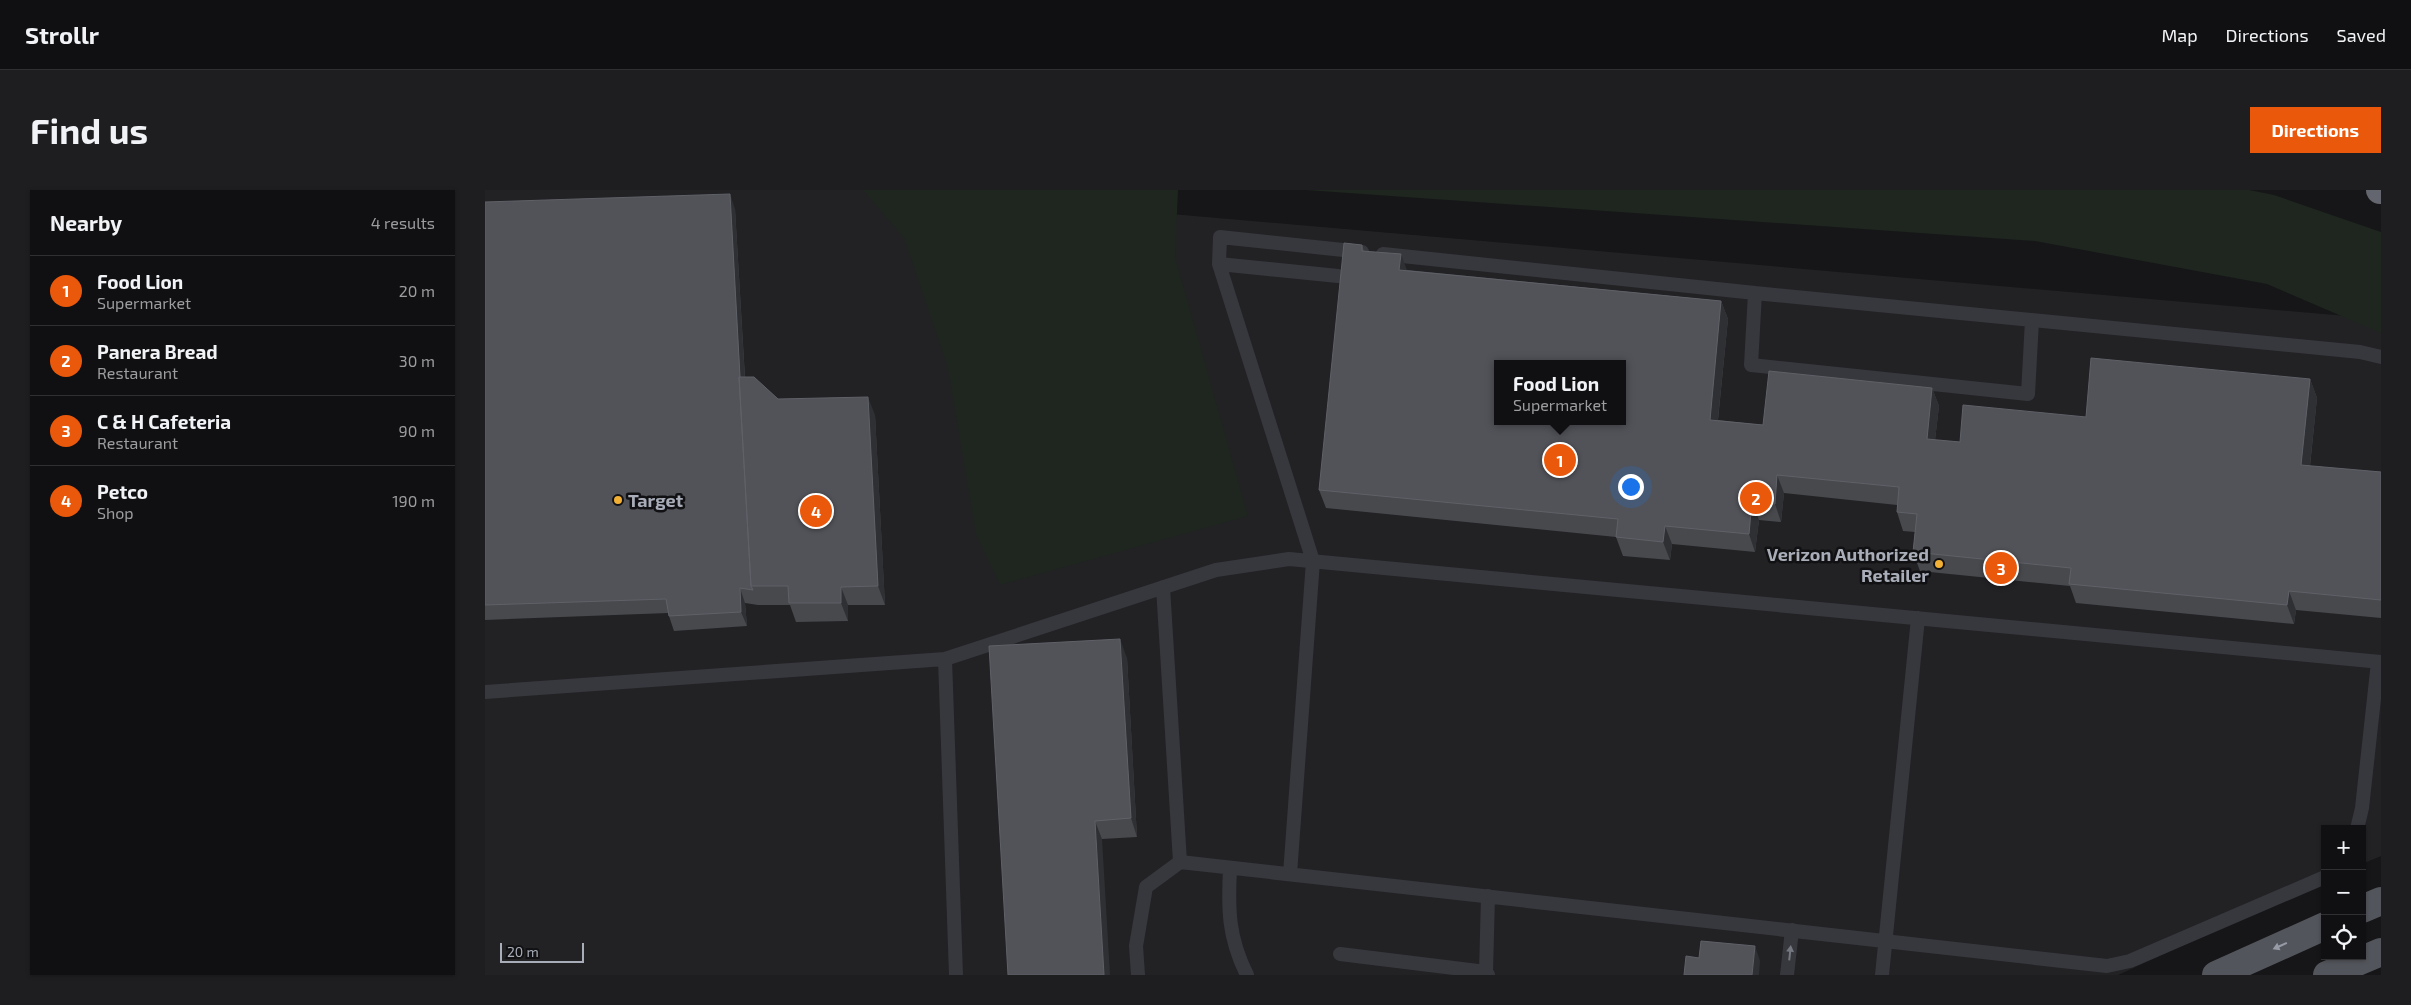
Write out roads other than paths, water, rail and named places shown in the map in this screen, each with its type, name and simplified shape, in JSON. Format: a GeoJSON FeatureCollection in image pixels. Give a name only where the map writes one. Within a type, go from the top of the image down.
{"type":"FeatureCollection","features":[{"type":"Feature","properties":{"kind":"main road"},"geometry":{"type":"LineString","coordinates":[[2366,907],[2381,901]]}},
{"type":"Feature","properties":{"kind":"main road"},"geometry":{"type":"LineString","coordinates":[[2216,975],[2321,928]]}},
{"type":"Feature","properties":{"kind":"main road"},"geometry":{"type":"LineString","coordinates":[[2327,975],[2381,952]]}},
{"type":"Feature","properties":{"kind":"lane"},"geometry":{"type":"LineString","coordinates":[[1290,874],[1313,561],[1219,264],[1220,238],[2360,352],[2381,356]]}},
{"type":"Feature","properties":{"kind":"lane"},"geometry":{"type":"LineString","coordinates":[[1219,264],[1338,276]]}},
{"type":"Feature","properties":{"kind":"lane"},"geometry":{"type":"LineString","coordinates":[[1755,293],[1751,365],[2028,394],[2032,320]]}},
{"type":"Feature","properties":{"kind":"lane"},"geometry":{"type":"LineString","coordinates":[[485,692],[945,659],[1216,570],[1289,558],[2379,662],[2362,808],[2358,825]]}},
{"type":"Feature","properties":{"kind":"lane"},"geometry":{"type":"LineString","coordinates":[[1163,587],[1180,862]]}},
{"type":"Feature","properties":{"kind":"lane"},"geometry":{"type":"LineString","coordinates":[[1882,975],[1918,618]]}},
{"type":"Feature","properties":{"kind":"lane"},"geometry":{"type":"LineString","coordinates":[[945,659],[956,975]]}},
{"type":"Feature","properties":{"kind":"lane"},"geometry":{"type":"LineString","coordinates":[[1138,975],[1136,946],[1146,887],[1180,862],[2107,966],[2131,961],[2321,879]]}},
{"type":"Feature","properties":{"kind":"lane"},"geometry":{"type":"LineString","coordinates":[[1230,868],[1228,908],[1231,934],[1237,955],[1247,975]]}},
{"type":"Feature","properties":{"kind":"lane"},"geometry":{"type":"LineString","coordinates":[[1340,954],[1484,974],[1488,896]]}},
{"type":"Feature","properties":{"kind":"lane"},"geometry":{"type":"LineString","coordinates":[[1787,975],[1792,930]]}},
{"type":"Feature","properties":{"kind":"place","name":"Food Lion"},"geometry":{"type":"Point","coordinates":[1560,460]}},
{"type":"Feature","properties":{"kind":"place","name":"Panera Bread"},"geometry":{"type":"Point","coordinates":[1756,498]}},
{"type":"Feature","properties":{"kind":"place","name":"Target"},"geometry":{"type":"Point","coordinates":[618,500]}},
{"type":"Feature","properties":{"kind":"place","name":"Petco"},"geometry":{"type":"Point","coordinates":[816,511]}},
{"type":"Feature","properties":{"kind":"place","name":"Verizon Authorized Retailer"},"geometry":{"type":"Point","coordinates":[1939,564]}},
{"type":"Feature","properties":{"kind":"place","name":"C & H Cafeteria"},"geometry":{"type":"Point","coordinates":[2001,568]}}]}
